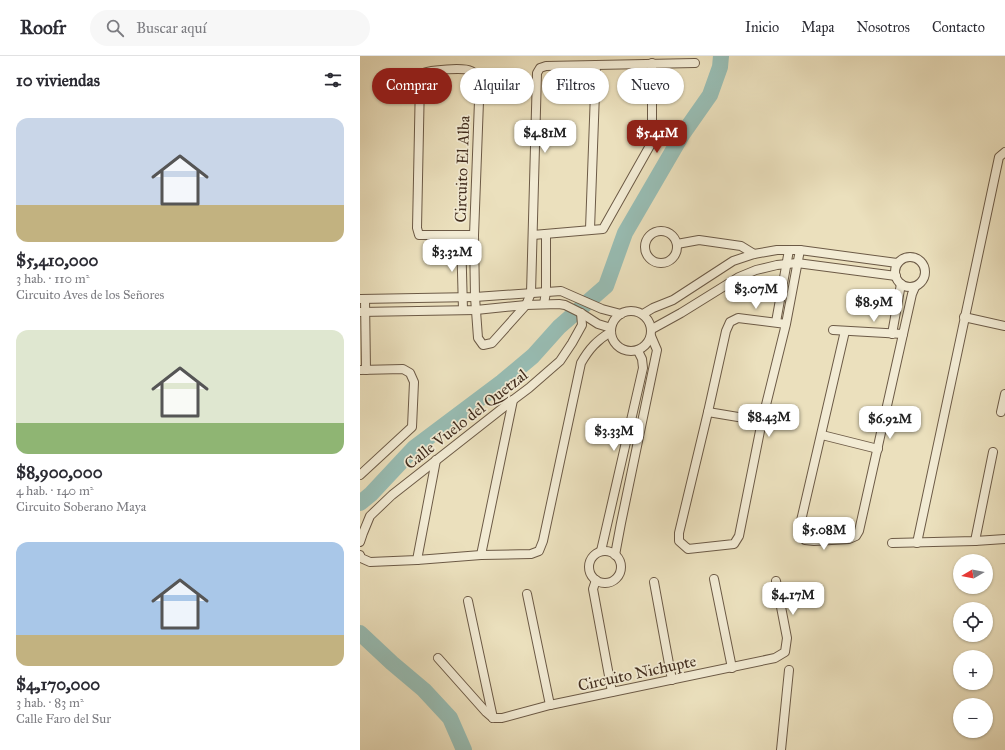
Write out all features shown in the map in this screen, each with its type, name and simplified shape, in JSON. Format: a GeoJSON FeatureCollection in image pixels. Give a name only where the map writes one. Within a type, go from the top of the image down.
{"type":"FeatureCollection","features":[{"type":"Feature","properties":{"kind":"street"},"geometry":{"type":"LineString","coordinates":[[534,235],[603,229],[652,142],[652,63]]}},
{"type":"Feature","properties":{"kind":"street"},"geometry":{"type":"LineString","coordinates":[[526,305],[531,294],[534,235],[537,74],[540,68],[546,66],[694,63]]}},
{"type":"Feature","properties":{"kind":"street"},"geometry":{"type":"LineString","coordinates":[[590,229],[596,66]]}},
{"type":"Feature","properties":{"kind":"street","name":"Circuito El Alba"},"geometry":{"type":"LineString","coordinates":[[474,235],[419,234],[417,228],[420,80],[423,73],[429,71],[464,70],[472,71],[476,76],[478,101],[474,235],[475,297],[478,338],[483,345],[492,343],[526,305]]}},
{"type":"Feature","properties":{"kind":"street"},"geometry":{"type":"LineString","coordinates":[[917,543],[999,157],[1005,152]]}},
{"type":"Feature","properties":{"kind":"street"},"geometry":{"type":"LineString","coordinates":[[544,304],[546,292],[546,234]]}},
{"type":"Feature","properties":{"kind":"street","name":"Circuito El Alba"},"geometry":{"type":"LineString","coordinates":[[461,235],[463,310]]}},
{"type":"Feature","properties":{"kind":"street"},"geometry":{"type":"LineString","coordinates":[[677,244],[699,240],[741,246],[754,254]]}},
{"type":"Feature","properties":{"kind":"street"},"geometry":{"type":"LineString","coordinates":[[776,322],[789,250]]}},
{"type":"Feature","properties":{"kind":"street"},"geometry":{"type":"LineString","coordinates":[[644,314],[653,308],[673,300],[733,261],[754,254],[800,250],[897,263]]}},
{"type":"Feature","properties":{"kind":"street"},"geometry":{"type":"LineString","coordinates":[[786,324],[738,318],[730,322],[726,331],[679,533],[680,541],[688,549],[734,544],[739,536],[762,422],[786,324],[800,250]]}},
{"type":"Feature","properties":{"kind":"street"},"geometry":{"type":"LineString","coordinates":[[845,331],[800,525],[800,534],[805,540],[814,541],[849,538],[856,536],[859,531],[912,294],[915,287],[922,282],[924,278],[925,269],[921,261],[909,256],[900,260],[896,267],[896,276],[900,284],[892,334]]}},
{"type":"Feature","properties":{"kind":"street"},"geometry":{"type":"LineString","coordinates":[[615,555],[657,350],[652,332],[648,320],[644,314],[635,311],[628,311],[615,318],[611,330],[614,343],[619,348],[626,351],[638,351],[648,342],[652,332],[739,277],[756,270],[787,263],[797,263],[896,276]]}},
{"type":"Feature","properties":{"kind":"street"},"geometry":{"type":"LineString","coordinates":[[900,284],[915,287]]}},
{"type":"Feature","properties":{"kind":"street"},"geometry":{"type":"LineString","coordinates":[[360,475],[412,426],[414,382],[410,373],[403,369],[363,370],[362,299],[475,297],[560,291],[602,309],[621,314]]}},
{"type":"Feature","properties":{"kind":"street"},"geometry":{"type":"LineString","coordinates":[[362,312],[476,310],[526,305],[565,305],[611,330]]}},
{"type":"Feature","properties":{"kind":"street","name":"Calle Vuelo del Quetzal"},"geometry":{"type":"LineString","coordinates":[[360,542],[362,533],[370,516],[392,495],[529,388],[560,361],[582,324],[581,313]]}},
{"type":"Feature","properties":{"kind":"street"},"geometry":{"type":"LineString","coordinates":[[964,317],[1005,326]]}},
{"type":"Feature","properties":{"kind":"street"},"geometry":{"type":"LineString","coordinates":[[360,555],[361,558],[370,562],[417,560],[481,554],[531,554],[539,552],[543,541],[581,363],[590,348],[611,330]]}},
{"type":"Feature","properties":{"kind":"street"},"geometry":{"type":"LineString","coordinates":[[833,330],[903,334]]}},
{"type":"Feature","properties":{"kind":"street"},"geometry":{"type":"LineString","coordinates":[[601,551],[644,368],[638,351]]}},
{"type":"Feature","properties":{"kind":"street"},"geometry":{"type":"LineString","coordinates":[[1001,412],[1005,394]]}},
{"type":"Feature","properties":{"kind":"street"},"geometry":{"type":"LineString","coordinates":[[481,554],[513,400]]}},
{"type":"Feature","properties":{"kind":"street"},"geometry":{"type":"LineString","coordinates":[[708,412],[762,422]]}},
{"type":"Feature","properties":{"kind":"street"},"geometry":{"type":"LineString","coordinates":[[822,435],[878,449]]}},
{"type":"Feature","properties":{"kind":"street"},"geometry":{"type":"LineString","coordinates":[[975,542],[994,452]]}},
{"type":"Feature","properties":{"kind":"street"},"geometry":{"type":"LineString","coordinates":[[417,560],[436,460]]}},
{"type":"Feature","properties":{"kind":"street"},"geometry":{"type":"LineString","coordinates":[[892,543],[975,542],[1005,539]]}},
{"type":"Feature","properties":{"kind":"street"},"geometry":{"type":"LineString","coordinates":[[601,551],[609,551],[615,555],[619,559],[621,565],[617,576],[613,580],[607,582],[596,580],[589,571],[590,559],[601,551]]}},
{"type":"Feature","properties":{"kind":"street"},"geometry":{"type":"LineString","coordinates":[[714,579],[732,668]]}},
{"type":"Feature","properties":{"kind":"street"},"geometry":{"type":"LineString","coordinates":[[596,580],[593,589],[612,692]]}},
{"type":"Feature","properties":{"kind":"street","name":"Circuito Nichupte"},"geometry":{"type":"LineString","coordinates":[[493,718],[502,718],[550,705],[775,658],[785,652],[787,638],[776,581]]}},
{"type":"Feature","properties":{"kind":"street"},"geometry":{"type":"LineString","coordinates":[[654,582],[672,680]]}},
{"type":"Feature","properties":{"kind":"street"},"geometry":{"type":"LineString","coordinates":[[527,594],[550,705]]}},
{"type":"Feature","properties":{"kind":"street"},"geometry":{"type":"LineString","coordinates":[[468,601],[493,718]]}},
{"type":"Feature","properties":{"kind":"street"},"geometry":{"type":"LineString","coordinates":[[438,658],[493,718]]}},
{"type":"Feature","properties":{"kind":"street"},"geometry":{"type":"LineString","coordinates":[[781,750],[789,670]]}},
{"type":"Feature","properties":{"kind":"waterway"},"geometry":{"type":"LineString","coordinates":[[360,503],[371,494],[414,448],[502,382],[533,356],[559,327],[606,286],[625,233],[682,135],[710,95],[720,67],[721,56]]}},
{"type":"Feature","properties":{"kind":"waterway"},"geometry":{"type":"LineString","coordinates":[[360,633],[424,690],[450,718],[464,750]]}}]}
